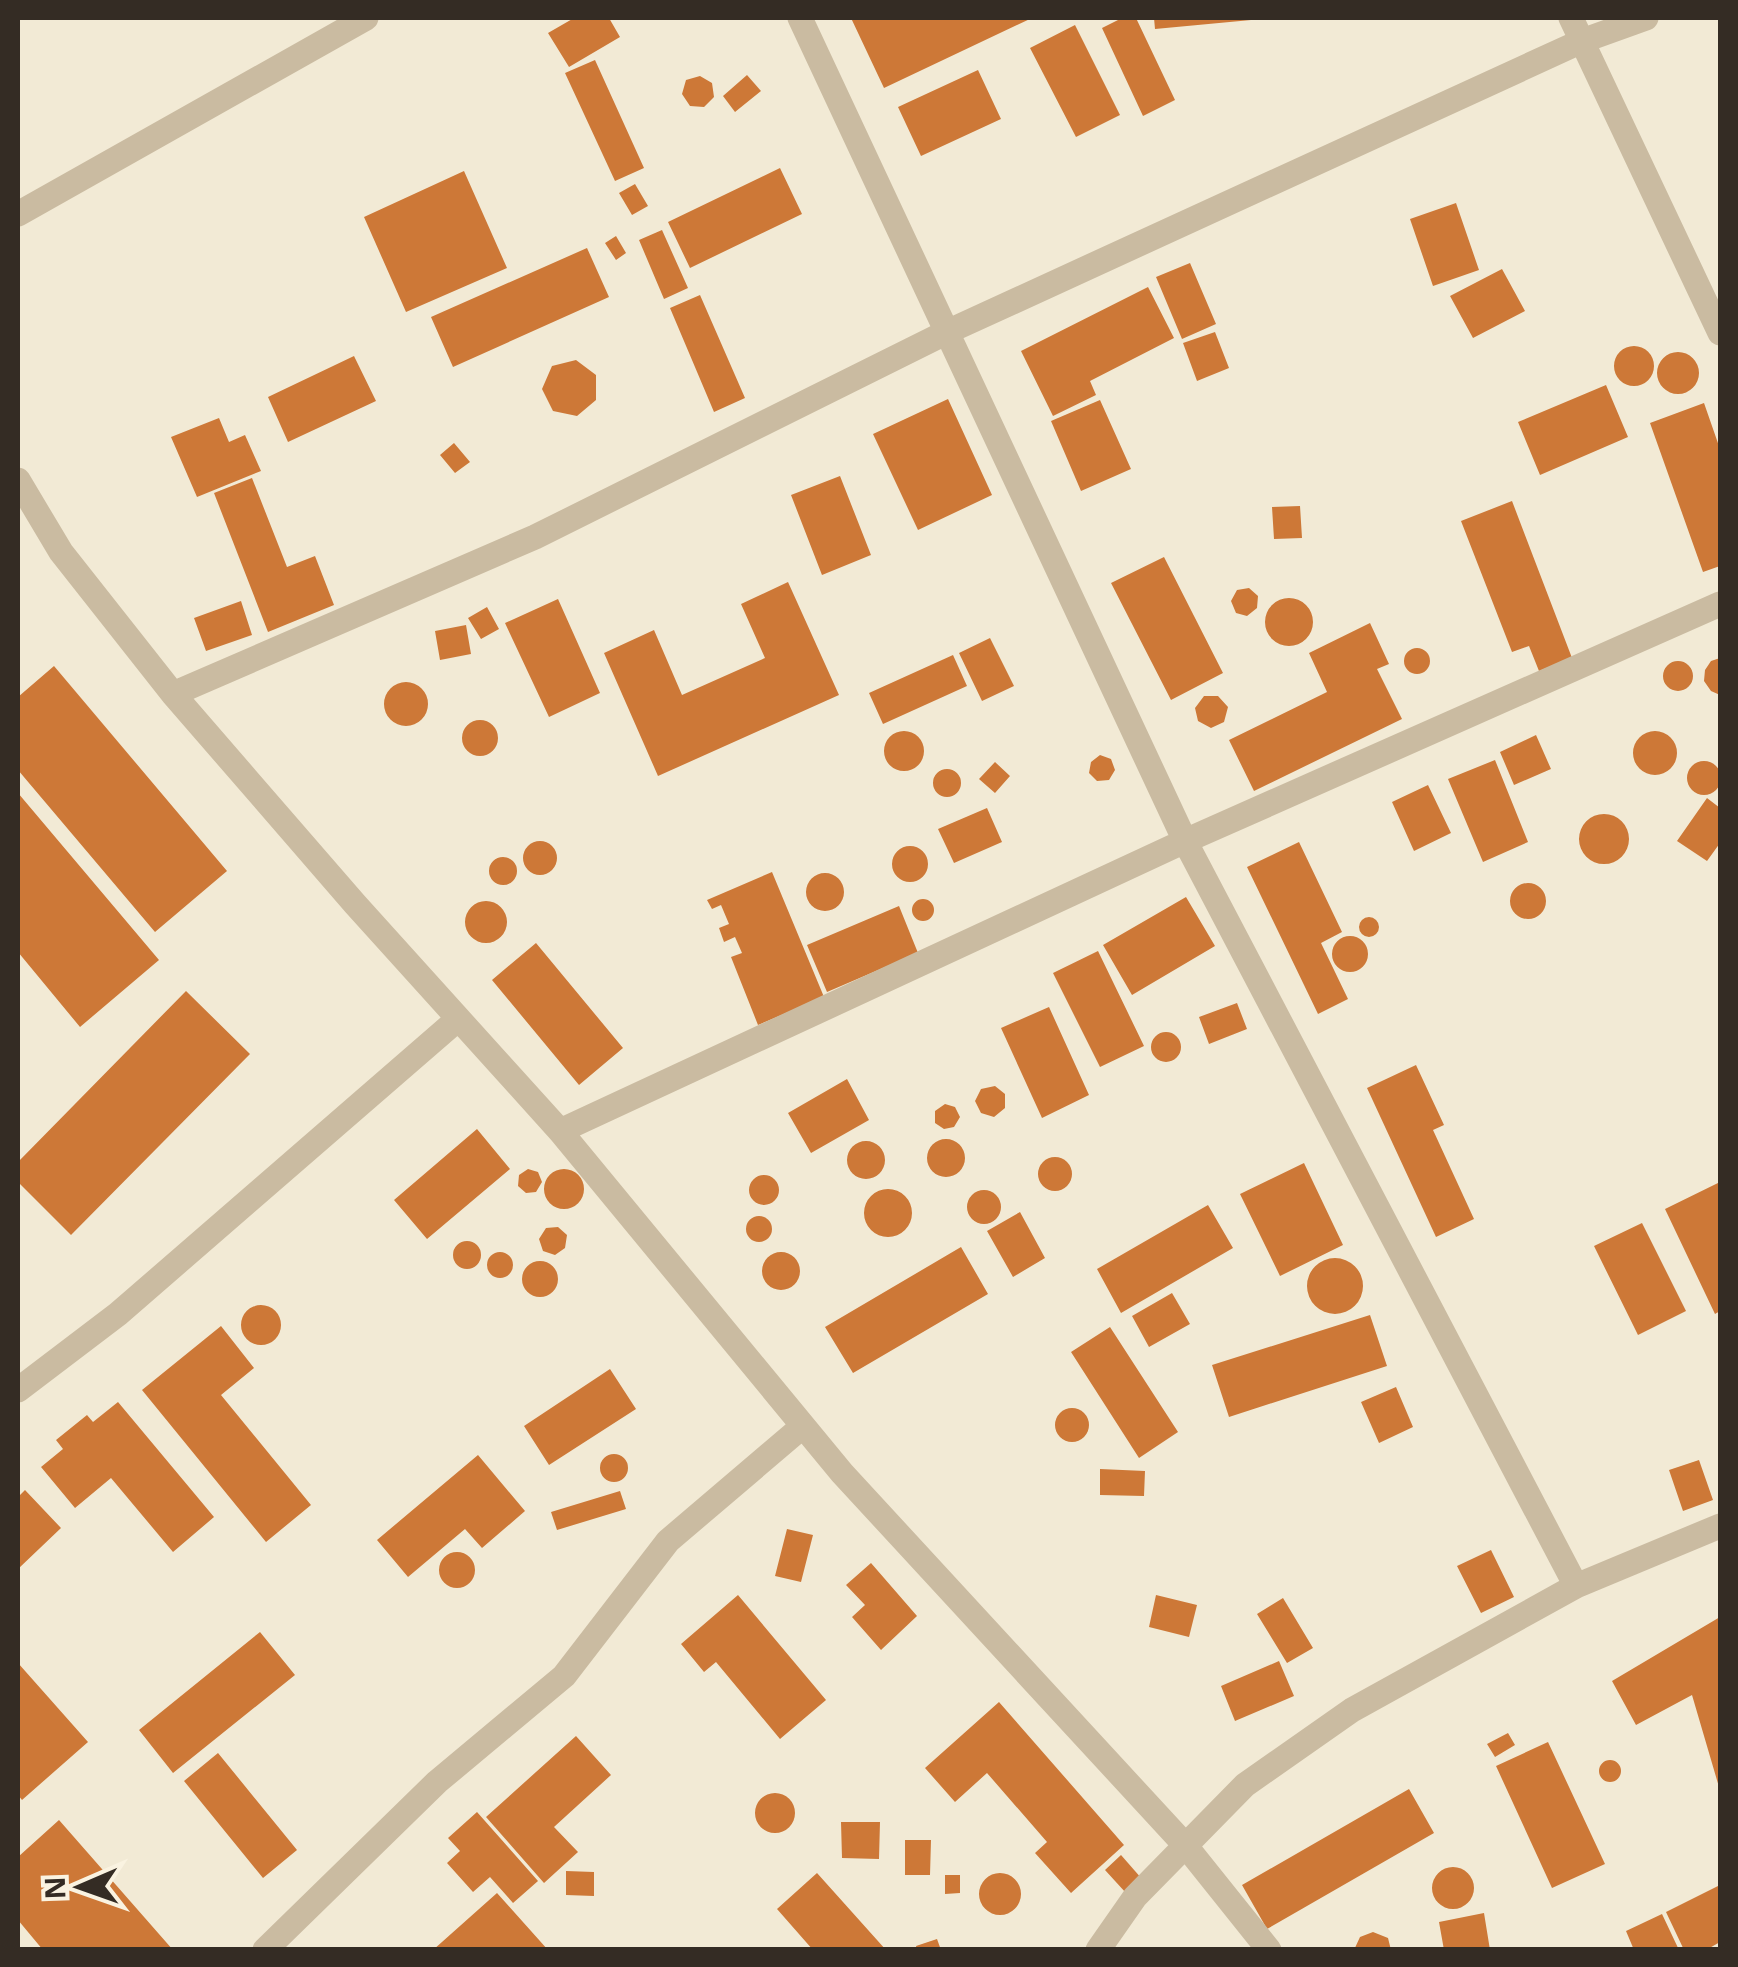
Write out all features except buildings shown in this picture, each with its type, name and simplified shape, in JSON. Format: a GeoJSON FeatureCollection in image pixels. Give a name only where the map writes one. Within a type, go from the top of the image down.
{"type":"FeatureCollection","features":[{"type":"Feature","properties":{"kind":"street"},"geometry":{"type":"LineString","coordinates":[[18,214],[366,18]]}},
{"type":"Feature","properties":{"kind":"street"},"geometry":{"type":"LineString","coordinates":[[800,18],[1185,841],[1576,1586]]}},
{"type":"Feature","properties":{"kind":"street"},"geometry":{"type":"LineString","coordinates":[[1571,18],[1720,334]]}},
{"type":"Feature","properties":{"kind":"street"},"geometry":{"type":"LineString","coordinates":[[173,694],[534,538],[947,332],[1582,42],[1646,18]]}},
{"type":"Feature","properties":{"kind":"street"},"geometry":{"type":"LineString","coordinates":[[18,480],[61,552],[173,694],[560,1131],[842,1474],[1185,1846],[1268,1950]]}},
{"type":"Feature","properties":{"kind":"street"},"geometry":{"type":"LineString","coordinates":[[560,1131],[1185,841],[1720,604]]}},
{"type":"Feature","properties":{"kind":"street"},"geometry":{"type":"LineString","coordinates":[[18,1390],[118,1314],[458,1019]]}},
{"type":"Feature","properties":{"kind":"street"},"geometry":{"type":"LineString","coordinates":[[265,1950],[438,1782],[564,1676],[668,1541],[803,1426]]}},
{"type":"Feature","properties":{"kind":"street"},"geometry":{"type":"LineString","coordinates":[[1098,1950],[1135,1898],[1245,1785],[1352,1710],[1576,1586],[1720,1526]]}}]}
